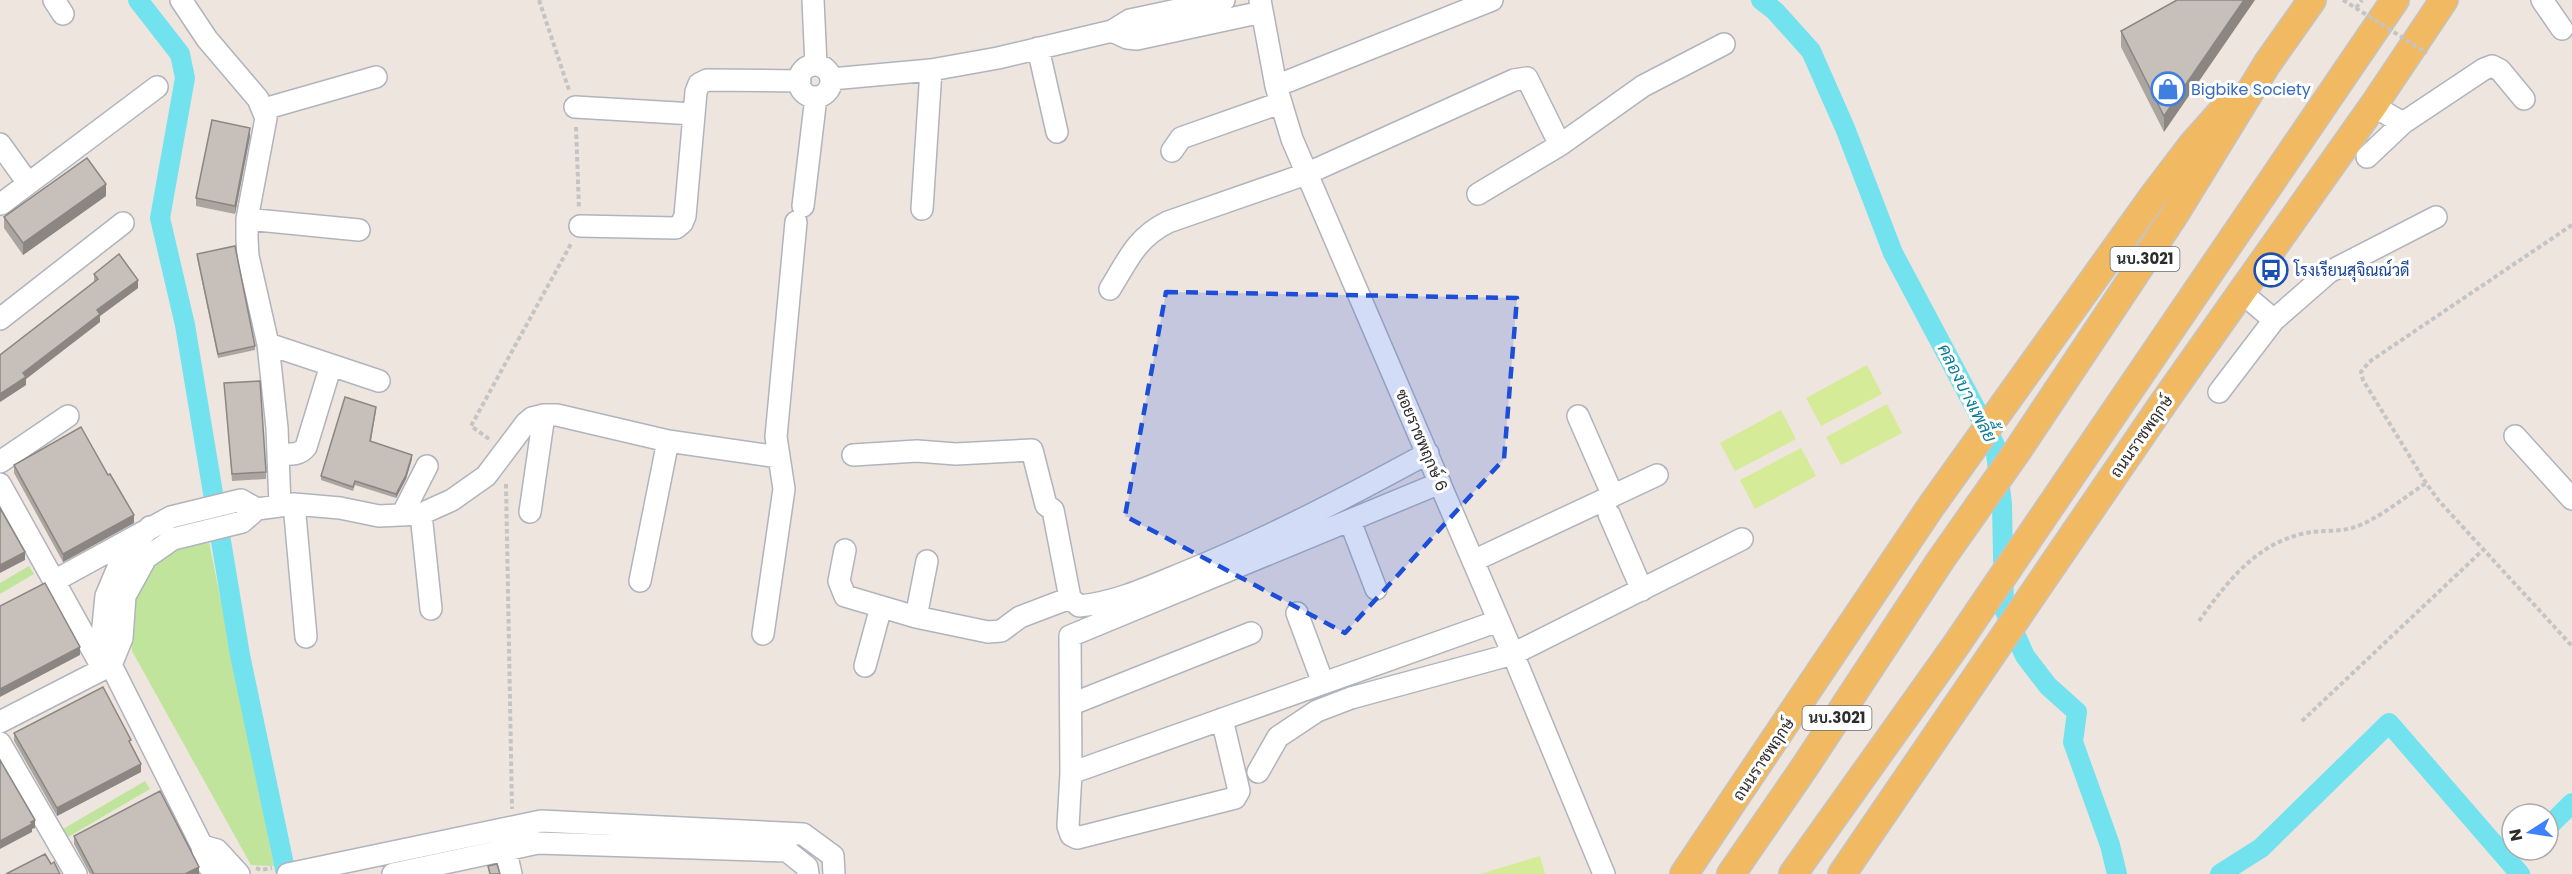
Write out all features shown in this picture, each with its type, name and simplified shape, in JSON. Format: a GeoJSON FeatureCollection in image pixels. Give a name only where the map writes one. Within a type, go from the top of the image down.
{"type":"FeatureCollection","features":[{"type":"Feature","properties":{"kind":"main road","name":"ถนนราชพฤกษ์"},"geometry":{"type":"LineString","coordinates":[[1731,874],[2175,214],[2267,64],[2312,0]]}},
{"type":"Feature","properties":{"kind":"main road","name":"นบ.3021"},"geometry":{"type":"LineString","coordinates":[[1794,874],[1954,648],[2047,508],[2395,0]]}},
{"type":"Feature","properties":{"kind":"main road","name":"ถนนราชพฤกษ์"},"geometry":{"type":"LineString","coordinates":[[1842,874],[1973,680],[2241,292],[2373,106],[2444,0]]}},
{"type":"Feature","properties":{"kind":"main road","name":"ถนนราชพฤกษ์"},"geometry":{"type":"LineString","coordinates":[[1684,874],[1932,505],[2013,389],[2192,146],[2267,64]]}},
{"type":"Feature","properties":{"kind":"street"},"geometry":{"type":"LineString","coordinates":[[181,0],[207,39],[264,109],[266,127],[247,219],[248,256],[268,344],[279,454],[306,637]]}},
{"type":"Feature","properties":{"kind":"street"},"geometry":{"type":"LineString","coordinates":[[813,0],[824,72],[827,91],[816,97],[804,93],[800,81],[805,69],[824,72],[931,70],[1112,31],[1130,20],[1224,0]]}},
{"type":"Feature","properties":{"kind":"street"},"geometry":{"type":"LineString","coordinates":[[1172,152],[1181,138],[1492,0]]}},
{"type":"Feature","properties":{"kind":"street"},"geometry":{"type":"LineString","coordinates":[[2542,0],[2562,29]]}},
{"type":"Feature","properties":{"kind":"street"},"geometry":{"type":"LineString","coordinates":[[1112,31],[1127,38],[1137,39],[1261,6]]}},
{"type":"Feature","properties":{"kind":"street","name":"ซอยราชพฤกษ์ 6"},"geometry":{"type":"LineString","coordinates":[[1261,6],[1278,95],[1306,174],[1514,654],[1604,874]]}},
{"type":"Feature","properties":{"kind":"street"},"geometry":{"type":"LineString","coordinates":[[1478,194],[1560,145],[1643,86],[1724,44]]}},
{"type":"Feature","properties":{"kind":"street"},"geometry":{"type":"LineString","coordinates":[[1038,48],[1058,132]]}},
{"type":"Feature","properties":{"kind":"street"},"geometry":{"type":"LineString","coordinates":[[2367,157],[2403,123],[2492,66],[2500,70],[2524,99]]}},
{"type":"Feature","properties":{"kind":"street"},"geometry":{"type":"LineString","coordinates":[[922,209],[931,70]]}},
{"type":"Feature","properties":{"kind":"street"},"geometry":{"type":"LineString","coordinates":[[264,109],[376,77]]}},
{"type":"Feature","properties":{"kind":"street"},"geometry":{"type":"LineString","coordinates":[[1110,289],[1137,245],[1150,231],[1168,222],[1306,174],[1520,78],[1527,78],[1560,145]]}},
{"type":"Feature","properties":{"kind":"street"},"geometry":{"type":"LineString","coordinates":[[580,226],[668,229],[682,223],[685,216],[694,114],[699,84],[707,80],[800,81]]}},
{"type":"Feature","properties":{"kind":"street"},"geometry":{"type":"LineString","coordinates":[[1,204],[157,87]]}},
{"type":"Feature","properties":{"kind":"street"},"geometry":{"type":"LineString","coordinates":[[764,634],[784,489],[776,437],[799,214],[816,97]]}},
{"type":"Feature","properties":{"kind":"street"},"geometry":{"type":"LineString","coordinates":[[2373,106],[2403,123]]}},
{"type":"Feature","properties":{"kind":"street"},"geometry":{"type":"LineString","coordinates":[[575,107],[694,114]]}},
{"type":"Feature","properties":{"kind":"street"},"geometry":{"type":"LineString","coordinates":[[0,144],[28,183]]}},
{"type":"Feature","properties":{"kind":"street"},"geometry":{"type":"LineString","coordinates":[[2219,392],[2274,320],[2329,272],[2436,217]]}},
{"type":"Feature","properties":{"kind":"street"},"geometry":{"type":"LineString","coordinates":[[247,219],[359,230]]}},
{"type":"Feature","properties":{"kind":"street"},"geometry":{"type":"LineString","coordinates":[[0,320],[123,223]]}},
{"type":"Feature","properties":{"kind":"street"},"geometry":{"type":"LineString","coordinates":[[2241,292],[2274,320]]}},
{"type":"Feature","properties":{"kind":"street"},"geometry":{"type":"LineString","coordinates":[[268,344],[379,381]]}},
{"type":"Feature","properties":{"kind":"street"},"geometry":{"type":"LineString","coordinates":[[279,454],[296,454],[302,452],[306,447],[331,365]]}},
{"type":"Feature","properties":{"kind":"street"},"geometry":{"type":"LineString","coordinates":[[54,581],[171,517],[247,511],[287,505],[340,508],[379,516],[412,514],[452,500],[486,476],[526,423],[544,415],[557,415],[668,441],[779,457]]}},
{"type":"Feature","properties":{"kind":"street"},"geometry":{"type":"LineString","coordinates":[[530,512],[544,415]]}},
{"type":"Feature","properties":{"kind":"street"},"geometry":{"type":"LineString","coordinates":[[0,462],[68,416]]}},
{"type":"Feature","properties":{"kind":"street"},"geometry":{"type":"LineString","coordinates":[[1578,416],[1642,590]]}},
{"type":"Feature","properties":{"kind":"street"},"geometry":{"type":"LineString","coordinates":[[2515,436],[2572,499]]}},
{"type":"Feature","properties":{"kind":"street"},"geometry":{"type":"LineString","coordinates":[[639,581],[668,441]]}},
{"type":"Feature","properties":{"kind":"street"},"geometry":{"type":"LineString","coordinates":[[853,455],[921,451],[956,454],[1032,450],[1046,505],[1053,510],[1070,598],[1077,606],[1084,606],[1152,586],[1233,552],[1326,508],[1428,453]]}},
{"type":"Feature","properties":{"kind":"street"},"geometry":{"type":"LineString","coordinates":[[427,466],[412,514],[431,609]]}},
{"type":"Feature","properties":{"kind":"street"},"geometry":{"type":"LineString","coordinates":[[1473,561],[1611,505],[1657,475]]}},
{"type":"Feature","properties":{"kind":"street"},"geometry":{"type":"LineString","coordinates":[[1222,719],[1239,791],[1235,798],[1077,838],[1071,835],[1068,826],[1072,704],[1070,636],[1440,483]]}},
{"type":"Feature","properties":{"kind":"street"},"geometry":{"type":"LineString","coordinates":[[0,484],[54,581],[107,667],[202,846],[204,860],[215,874]]}},
{"type":"Feature","properties":{"kind":"street"},"geometry":{"type":"LineString","coordinates":[[0,722],[107,667],[122,638],[124,596],[146,558],[173,539],[247,511]]}},
{"type":"Feature","properties":{"kind":"street"},"geometry":{"type":"LineString","coordinates":[[1350,521],[1376,589]]}},
{"type":"Feature","properties":{"kind":"street"},"geometry":{"type":"LineString","coordinates":[[107,667],[102,636],[106,596],[122,558],[150,527]]}},
{"type":"Feature","properties":{"kind":"street"},"geometry":{"type":"LineString","coordinates":[[1258,772],[1278,737],[1317,711],[1351,698],[1514,654],[1742,539]]}},
{"type":"Feature","properties":{"kind":"street"},"geometry":{"type":"LineString","coordinates":[[845,550],[839,581],[845,596],[916,617],[988,632],[1001,631],[1026,614],[1070,598]]}},
{"type":"Feature","properties":{"kind":"street"},"geometry":{"type":"LineString","coordinates":[[916,617],[927,561]]}},
{"type":"Feature","properties":{"kind":"street"},"geometry":{"type":"LineString","coordinates":[[865,666],[881,607]]}},
{"type":"Feature","properties":{"kind":"street"},"geometry":{"type":"LineString","coordinates":[[1297,613],[1323,683]]}},
{"type":"Feature","properties":{"kind":"street"},"geometry":{"type":"LineString","coordinates":[[1071,773],[1498,621]]}},
{"type":"Feature","properties":{"kind":"street"},"geometry":{"type":"LineString","coordinates":[[1072,704],[1251,633]]}},
{"type":"Feature","properties":{"kind":"street"},"geometry":{"type":"LineString","coordinates":[[0,743],[76,874]]}},
{"type":"Feature","properties":{"kind":"street"},"geometry":{"type":"LineString","coordinates":[[288,874],[541,821],[803,834],[833,856],[834,874]]}},
{"type":"Feature","properties":{"kind":"street"},"geometry":{"type":"LineString","coordinates":[[501,829],[511,874]]}},
{"type":"Feature","properties":{"kind":"street"},"geometry":{"type":"LineString","coordinates":[[477,834],[484,865]]}},
{"type":"Feature","properties":{"kind":"street"},"geometry":{"type":"LineString","coordinates":[[393,874],[484,865],[506,851],[538,843],[787,851],[807,867],[807,874]]}},
{"type":"Feature","properties":{"kind":"street"},"geometry":{"type":"LineString","coordinates":[[202,846],[217,850],[239,874]]}},
{"type":"Feature","properties":{"kind":"path"},"geometry":{"type":"LineString","coordinates":[[2343,0],[2427,53]]}},
{"type":"Feature","properties":{"kind":"path"},"geometry":{"type":"LineString","coordinates":[[2356,8],[2362,0]]}},
{"type":"Feature","properties":{"kind":"path"},"geometry":{"type":"LineString","coordinates":[[2572,225],[2363,367],[2361,372],[2363,380],[2426,483],[2572,646]]}},
{"type":"Feature","properties":{"kind":"path"},"geometry":{"type":"LineString","coordinates":[[2199,621],[2226,583],[2245,562],[2266,549],[2306,533],[2351,528],[2426,483]]}},
{"type":"Feature","properties":{"kind":"path"},"geometry":{"type":"LineString","coordinates":[[2302,721],[2484,549]]}},
{"type":"Feature","properties":{"kind":"highlighted area"},"geometry":{"type":"Polygon","coordinates":[[[1166,292],[1517,298],[1504,459],[1345,633],[1125,516],[1166,292]]]}},
{"type":"Feature","properties":{"kind":"green space"},"geometry":{"type":"Polygon","coordinates":[[[1867,365],[1882,394],[1821,426],[1806,398],[1867,365]]]}},
{"type":"Feature","properties":{"kind":"green space"},"geometry":{"type":"Polygon","coordinates":[[[1887,404],[1902,433],[1841,465],[1826,437],[1887,404]]]}},
{"type":"Feature","properties":{"kind":"green space"},"geometry":{"type":"Polygon","coordinates":[[[1781,410],[1796,439],[1735,471],[1720,443],[1781,410]]]}},
{"type":"Feature","properties":{"kind":"green space"},"geometry":{"type":"Polygon","coordinates":[[[1801,448],[1816,476],[1755,509],[1740,480],[1801,448]]]}},
{"type":"Feature","properties":{"kind":"green space"},"geometry":{"type":"Polygon","coordinates":[[[209,542],[274,866],[251,865],[132,651],[131,606],[150,568],[179,549],[209,542]]]}},
{"type":"Feature","properties":{"kind":"green space"},"geometry":{"type":"Polygon","coordinates":[[[29,566],[34,574],[0,594],[0,583],[29,566]]]}},
{"type":"Feature","properties":{"kind":"green space"},"geometry":{"type":"Polygon","coordinates":[[[145,781],[150,789],[68,837],[63,829],[145,781]]]}},
{"type":"Feature","properties":{"kind":"green space"},"geometry":{"type":"Polygon","coordinates":[[[1540,856],[1545,874],[1480,874],[1540,856]]]}},
{"type":"Feature","properties":{"kind":"building","name":"Bigbike Society"},"geometry":{"type":"Polygon","coordinates":[[[2177,0],[2244,0],[2164,116],[2121,31],[2177,0]]]}},
{"type":"Feature","properties":{"kind":"building"},"geometry":{"type":"Polygon","coordinates":[[[212,120],[250,128],[235,206],[196,198],[212,120]]]}},
{"type":"Feature","properties":{"kind":"building"},"geometry":{"type":"Polygon","coordinates":[[[87,158],[106,184],[23,243],[4,217],[87,158]]]}},
{"type":"Feature","properties":{"kind":"building"},"geometry":{"type":"Polygon","coordinates":[[[235,246],[255,346],[218,354],[197,254],[235,246]]]}},
{"type":"Feature","properties":{"kind":"building"},"geometry":{"type":"Polygon","coordinates":[[[119,254],[138,280],[97,310],[100,314],[23,373],[26,377],[0,394],[0,355],[98,279],[94,274],[119,254]]]}},
{"type":"Feature","properties":{"kind":"building"},"geometry":{"type":"Polygon","coordinates":[[[260,381],[266,472],[232,474],[224,383],[260,381]]]}},
{"type":"Feature","properties":{"kind":"building"},"geometry":{"type":"Polygon","coordinates":[[[345,397],[376,407],[370,441],[412,455],[406,475],[396,494],[355,481],[353,487],[321,476],[345,397]]]}},
{"type":"Feature","properties":{"kind":"building"},"geometry":{"type":"Polygon","coordinates":[[[81,427],[134,515],[63,554],[14,465],[81,427]]]}},
{"type":"Feature","properties":{"kind":"building"},"geometry":{"type":"Polygon","coordinates":[[[0,508],[25,552],[0,565],[0,508]]]}},
{"type":"Feature","properties":{"kind":"building"},"geometry":{"type":"Polygon","coordinates":[[[45,583],[80,647],[0,689],[0,606],[45,583]]]}},
{"type":"Feature","properties":{"kind":"building"},"geometry":{"type":"Polygon","coordinates":[[[103,687],[141,764],[57,808],[14,733],[103,687]]]}},
{"type":"Feature","properties":{"kind":"building"},"geometry":{"type":"Polygon","coordinates":[[[0,760],[35,820],[31,822],[32,824],[0,841],[0,760]]]}},
{"type":"Feature","properties":{"kind":"building"},"geometry":{"type":"Polygon","coordinates":[[[160,791],[199,867],[185,874],[94,874],[74,836],[160,791]]]}},
{"type":"Feature","properties":{"kind":"building"},"geometry":{"type":"Polygon","coordinates":[[[45,854],[51,864],[54,862],[60,874],[6,874],[45,854]]]}},
{"type":"Feature","properties":{"kind":"building"},"geometry":{"type":"Polygon","coordinates":[[[497,864],[500,874],[490,874],[488,866],[497,864]]]}},
{"type":"Feature","properties":{"kind":"waterway"},"geometry":{"type":"LineString","coordinates":[[138,0],[180,54],[185,78],[160,218],[185,325],[240,655],[286,874]]}},
{"type":"Feature","properties":{"kind":"waterway","name":"คลองบางเพลี้ย"},"geometry":{"type":"LineString","coordinates":[[1761,0],[1775,11],[1811,51],[1845,128],[1893,253],[1995,445],[2002,504],[2004,609],[2025,656],[2048,686],[2077,712],[2073,742],[2110,845],[2117,874]]}},
{"type":"Feature","properties":{"kind":"waterway"},"geometry":{"type":"LineString","coordinates":[[2220,874],[2261,848],[2389,723],[2520,874]]}},
{"type":"Feature","properties":{"kind":"waterway"},"geometry":{"type":"LineString","coordinates":[[2560,815],[2572,803]]}},
{"type":"Feature","properties":{"kind":"place","name":"Bigbike Society"},"geometry":{"type":"Point","coordinates":[2168,89]}},
{"type":"Feature","properties":{"kind":"place","name":"โรงเรียนสุจิณณ์วดี"},"geometry":{"type":"Point","coordinates":[2271,270]}}]}
